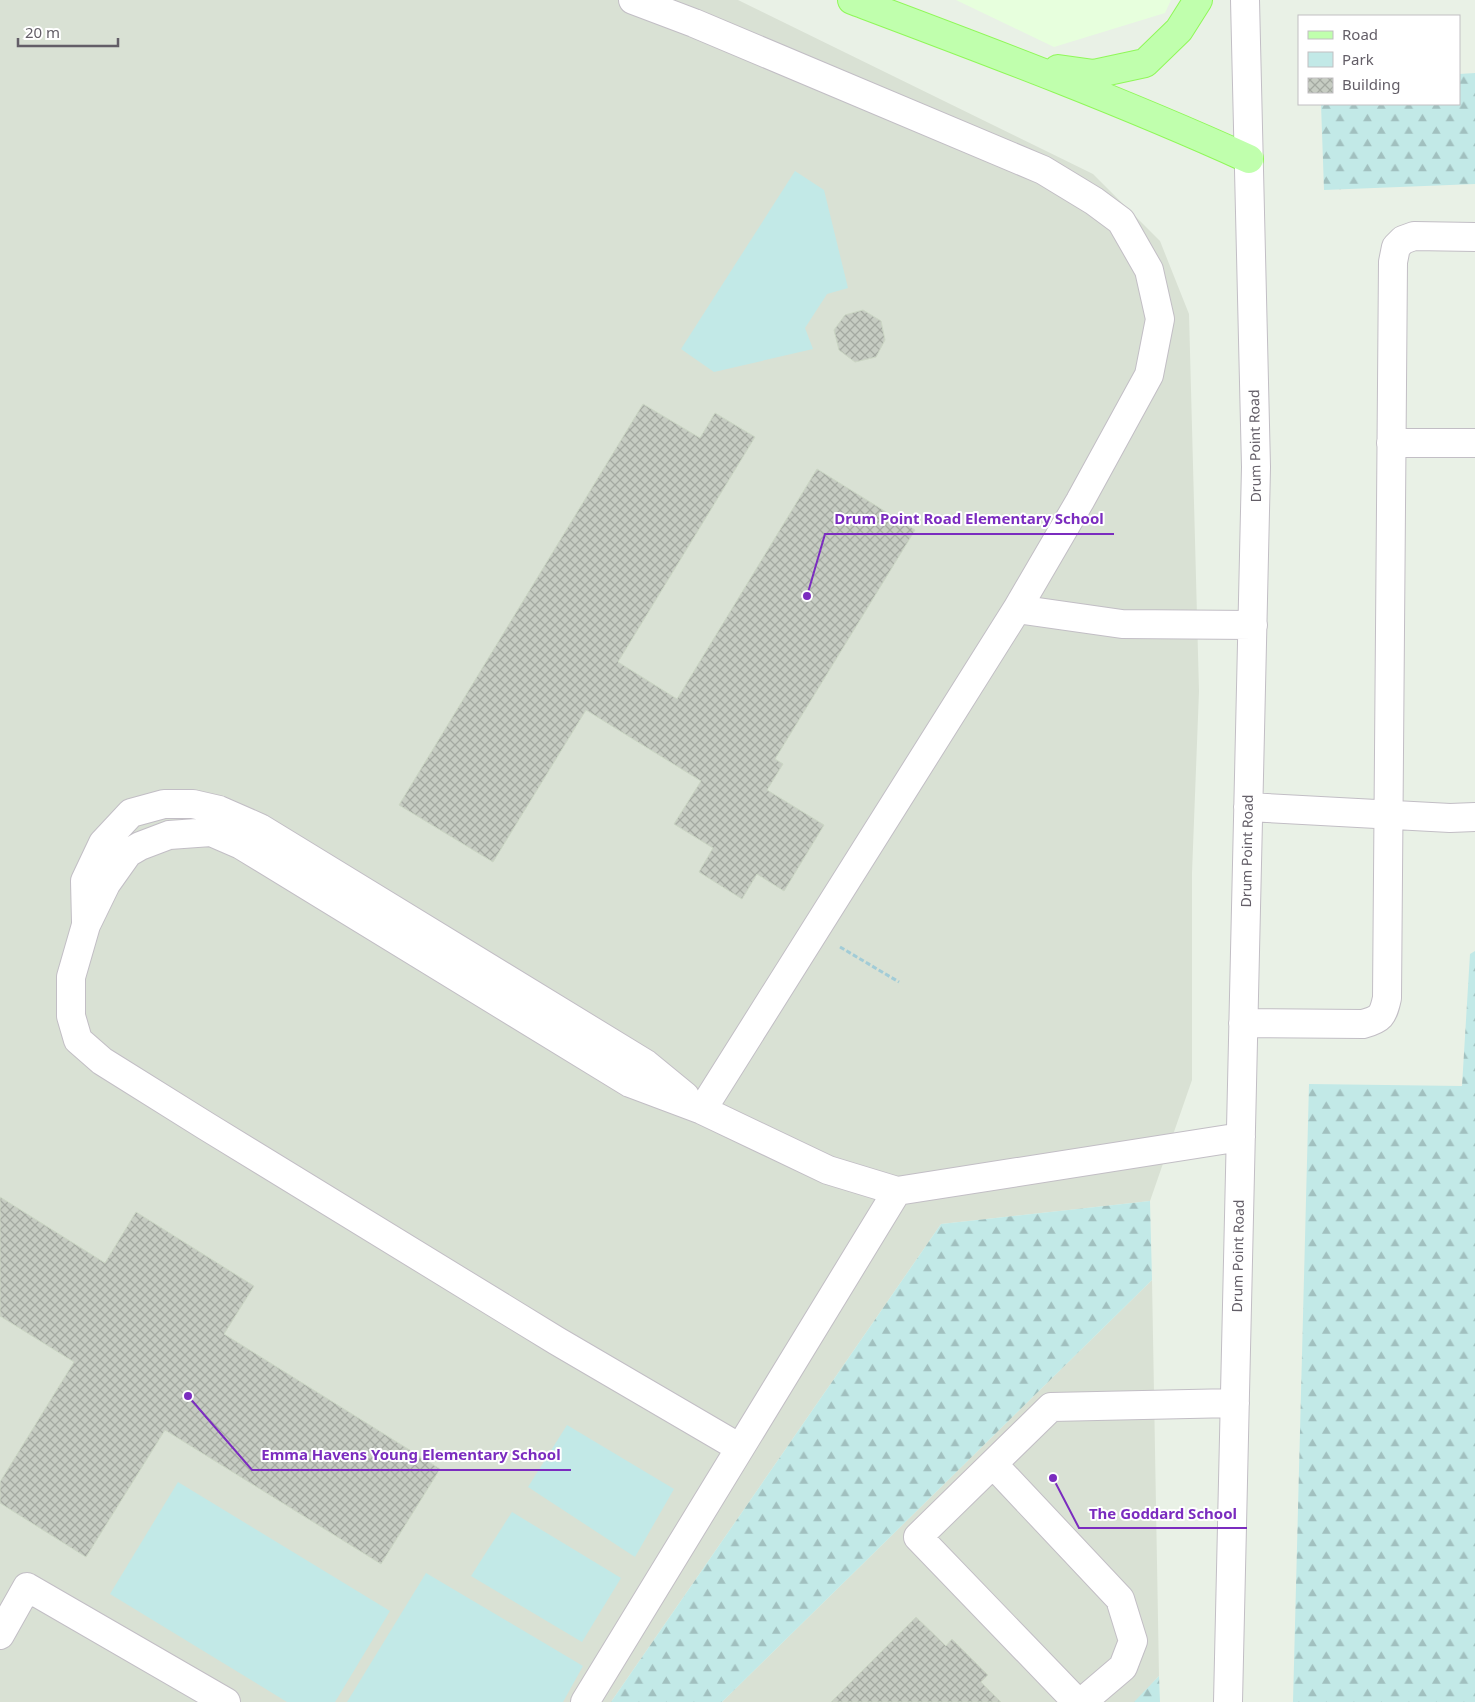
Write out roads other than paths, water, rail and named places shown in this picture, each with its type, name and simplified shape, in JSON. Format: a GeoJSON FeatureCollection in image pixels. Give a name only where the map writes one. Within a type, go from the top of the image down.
{"type":"FeatureCollection","features":[{"type":"Feature","properties":{"kind":"main road"},"geometry":{"type":"LineString","coordinates":[[852,0],[1022,64],[1249,159]]}},
{"type":"Feature","properties":{"kind":"main road"},"geometry":{"type":"LineString","coordinates":[[1022,64],[1094,74],[1145,62],[1179,30],[1198,0]]}},
{"type":"Feature","properties":{"kind":"street"},"geometry":{"type":"LineString","coordinates":[[633,0],[694,23],[1043,170],[1094,200],[1122,221],[1149,270],[1160,319],[1149,375],[1080,501],[1017,609],[702,1110]]}},
{"type":"Feature","properties":{"kind":"street","name":"Drum Point Road"},"geometry":{"type":"LineString","coordinates":[[1228,1702],[1256,467],[1245,0]]}},
{"type":"Feature","properties":{"kind":"street"},"geometry":{"type":"LineString","coordinates":[[1243,1023],[1363,1024],[1376,1020],[1383,1013],[1387,998],[1393,262],[1396,248],[1404,240],[1414,236],[1475,237]]}},
{"type":"Feature","properties":{"kind":"street"},"geometry":{"type":"LineString","coordinates":[[1391,443],[1475,444]]}},
{"type":"Feature","properties":{"kind":"street"},"geometry":{"type":"LineString","coordinates":[[1017,609],[1122,624],[1253,625]]}},
{"type":"Feature","properties":{"kind":"street"},"geometry":{"type":"LineString","coordinates":[[740,1448],[557,1341],[102,1061],[78,1040],[71,1016],[71,977],[86,925],[84,882],[103,843],[131,813],[164,804],[193,804],[219,810],[260,828],[343,893],[646,1064],[702,1110],[828,1170],[897,1191],[1241,1137]]}},
{"type":"Feature","properties":{"kind":"street"},"geometry":{"type":"LineString","coordinates":[[1248,807],[1388,815],[1475,817]]}},
{"type":"Feature","properties":{"kind":"street"},"geometry":{"type":"LineString","coordinates":[[585,1702],[897,1191]]}},
{"type":"Feature","properties":{"kind":"street"},"geometry":{"type":"LineString","coordinates":[[1077,1702],[918,1537],[1051,1407],[1235,1403]]}},
{"type":"Feature","properties":{"kind":"street"},"geometry":{"type":"LineString","coordinates":[[993,1464],[1120,1599],[1133,1640],[1123,1667],[1082,1702]]}},
{"type":"Feature","properties":{"kind":"street"},"geometry":{"type":"LineString","coordinates":[[0,1635],[28,1587],[226,1702]]}},
{"type":"Feature","properties":{"kind":"place","name":"Drum Point Road Elementary School"},"geometry":{"type":"Point","coordinates":[807,596]}},
{"type":"Feature","properties":{"kind":"place","name":"Emma Havens Young Elementary School"},"geometry":{"type":"Point","coordinates":[188,1396]}},
{"type":"Feature","properties":{"kind":"place","name":"The Goddard School"},"geometry":{"type":"Point","coordinates":[1053,1478]}}]}
